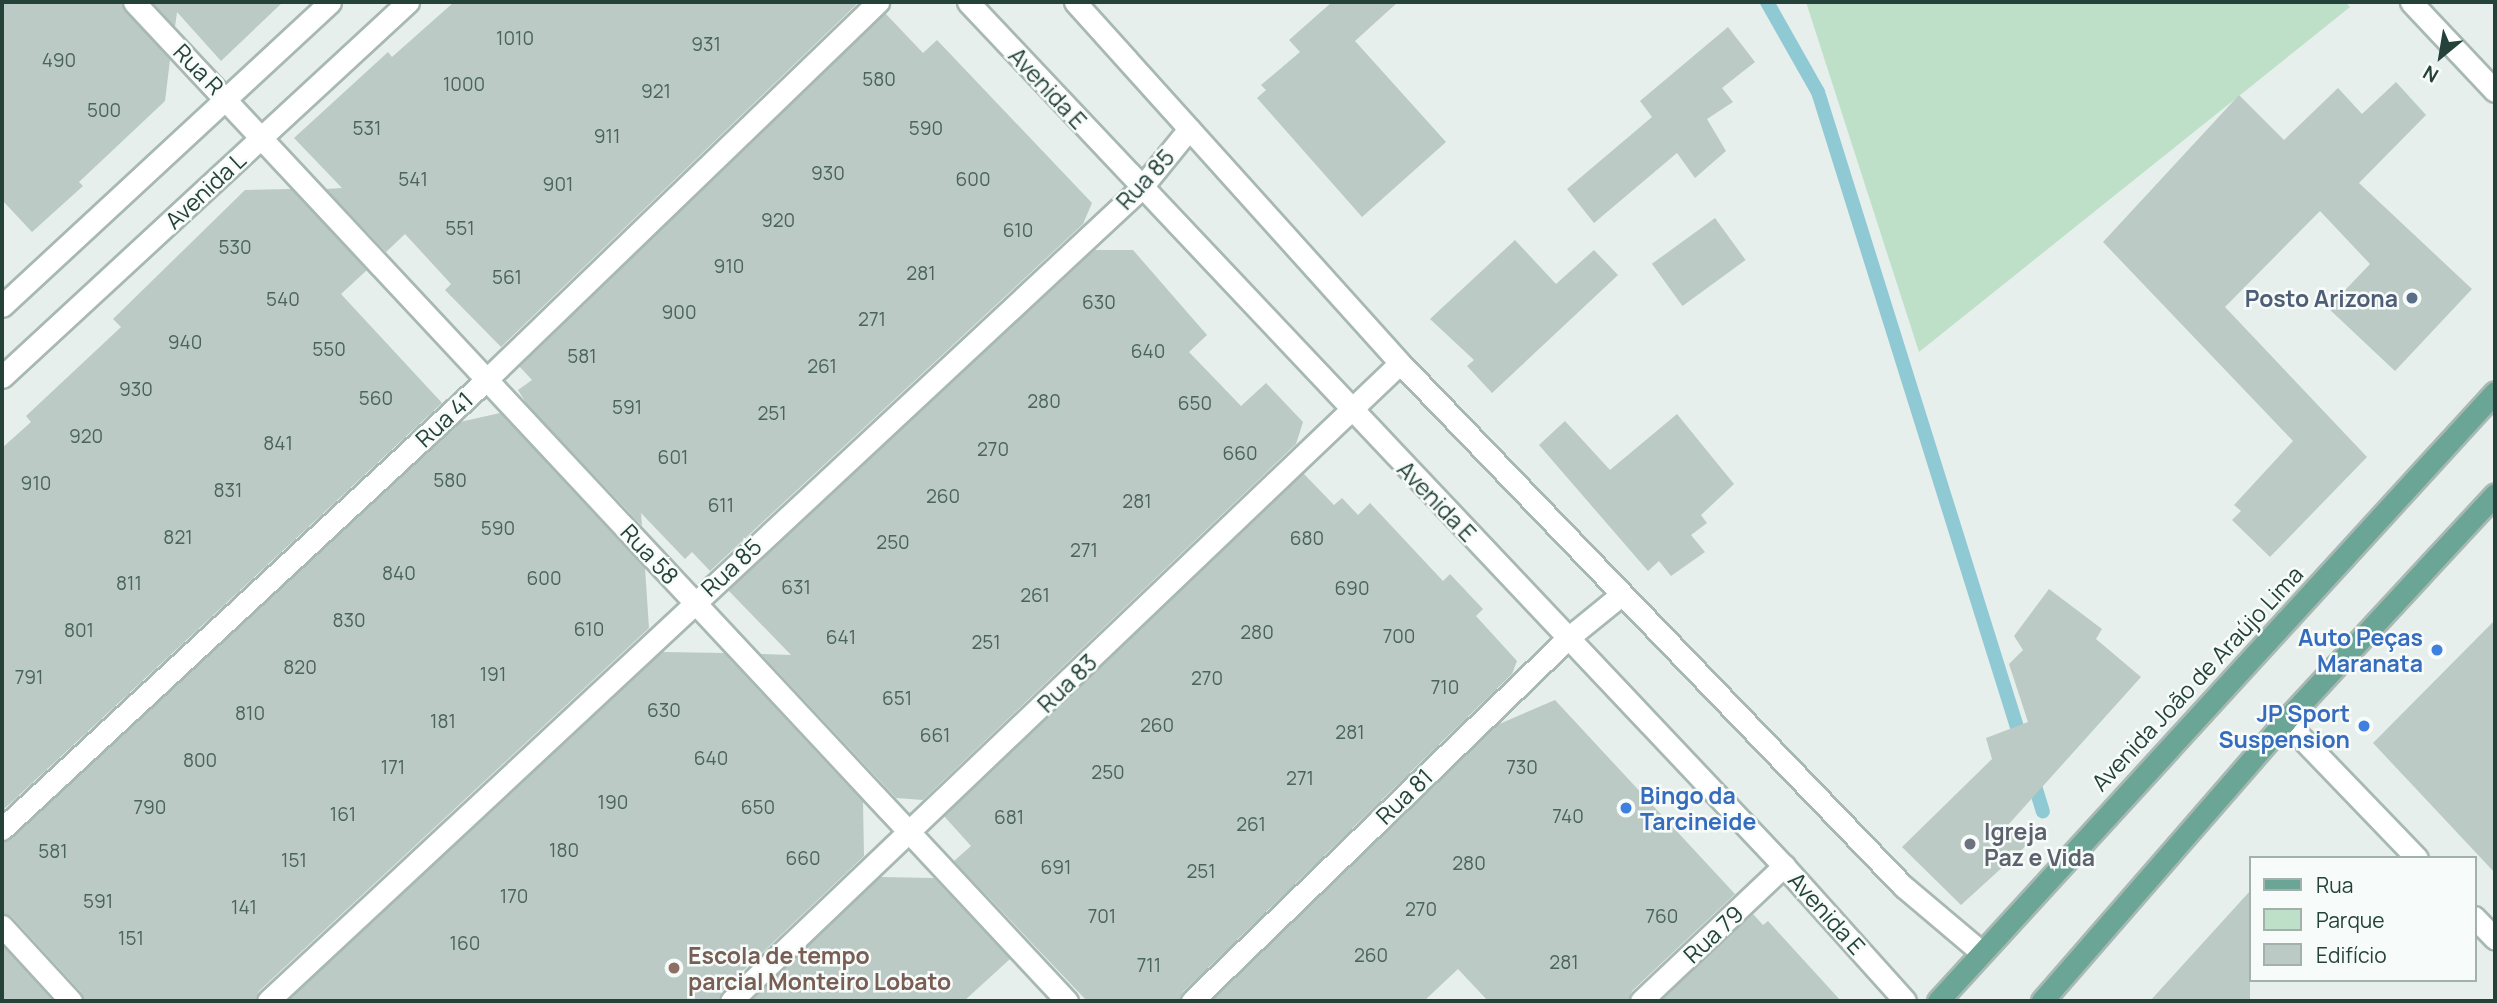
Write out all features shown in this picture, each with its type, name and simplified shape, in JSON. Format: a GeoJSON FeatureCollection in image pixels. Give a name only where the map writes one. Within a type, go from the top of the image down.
{"type":"FeatureCollection","features":[{"type":"Feature","properties":{"kind":"main road","name":"Avenida João de Araújo Lima"},"geometry":{"type":"LineString","coordinates":[[1938,1001],[2495,392]]}},
{"type":"Feature","properties":{"kind":"main road"},"geometry":{"type":"LineString","coordinates":[[2042,1001],[2285,721],[2495,494]]}},
{"type":"Feature","properties":{"kind":"street","name":"Rua R"},"geometry":{"type":"LineString","coordinates":[[134,2],[262,138]]}},
{"type":"Feature","properties":{"kind":"street"},"geometry":{"type":"LineString","coordinates":[[2,306],[330,2]]}},
{"type":"Feature","properties":{"kind":"street","name":"Avenida L"},"geometry":{"type":"LineString","coordinates":[[2,377],[408,2]]}},
{"type":"Feature","properties":{"kind":"street","name":"Rua 41"},"geometry":{"type":"LineString","coordinates":[[2,830],[486,380],[878,2]]}},
{"type":"Feature","properties":{"kind":"street","name":"Avenida E"},"geometry":{"type":"LineString","coordinates":[[968,2],[1140,188],[1784,866],[1905,1001]]}},
{"type":"Feature","properties":{"kind":"street"},"geometry":{"type":"LineString","coordinates":[[1075,2],[1400,363],[1621,595],[1903,886],[1981,952]]}},
{"type":"Feature","properties":{"kind":"street"},"geometry":{"type":"LineString","coordinates":[[2411,2],[2495,92]]}},
{"type":"Feature","properties":{"kind":"street","name":"Rua 85"},"geometry":{"type":"LineString","coordinates":[[268,1001],[1140,188],[1189,129]]}},
{"type":"Feature","properties":{"kind":"street","name":"Rua 58"},"geometry":{"type":"LineString","coordinates":[[262,138],[1067,1001]]}},
{"type":"Feature","properties":{"kind":"street","name":"Rua 83"},"geometry":{"type":"LineString","coordinates":[[731,1001],[1400,363]]}},
{"type":"Feature","properties":{"kind":"street","name":"Rua 81"},"geometry":{"type":"LineString","coordinates":[[1192,1001],[1568,638],[1621,595]]}},
{"type":"Feature","properties":{"kind":"street"},"geometry":{"type":"LineString","coordinates":[[2285,721],[2415,856]]}},
{"type":"Feature","properties":{"kind":"street","name":"Rua 79"},"geometry":{"type":"LineString","coordinates":[[1641,1001],[1784,866]]}},
{"type":"Feature","properties":{"kind":"street"},"geometry":{"type":"LineString","coordinates":[[2476,919],[2495,939]]}},
{"type":"Feature","properties":{"kind":"street"},"geometry":{"type":"LineString","coordinates":[[2,926],[71,1001]]}},
{"type":"Feature","properties":{"kind":"green space"},"geometry":{"type":"Polygon","coordinates":[[[1806,2],[2345,2],[2350,7],[1919,352],[1806,2]]]}},
{"type":"Feature","properties":{"kind":"building"},"geometry":{"type":"Polygon","coordinates":[[[2,2],[121,2],[170,60],[165,101],[79,182],[83,186],[32,232],[2,200],[2,2]]]}},
{"type":"Feature","properties":{"kind":"building"},"geometry":{"type":"Polygon","coordinates":[[[152,2],[283,2],[221,61],[177,12],[175,27],[152,2]]]}},
{"type":"Feature","properties":{"kind":"building"},"geometry":{"type":"Polygon","coordinates":[[[454,2],[859,2],[501,347],[445,290],[451,284],[405,234],[386,252],[326,189],[342,188],[294,138],[388,52],[392,57],[454,2]]]}},
{"type":"Feature","properties":{"kind":"building"},"geometry":{"type":"Polygon","coordinates":[[[1332,2],[1398,2],[1355,41],[1446,142],[1362,217],[1257,98],[1266,90],[1261,85],[1300,52],[1289,40],[1332,2]]]}},
{"type":"Feature","properties":{"kind":"building"},"geometry":{"type":"Polygon","coordinates":[[[885,13],[923,53],[937,40],[1092,203],[1083,224],[710,571],[692,552],[685,559],[641,513],[642,526],[526,403],[518,390],[532,380],[519,366],[885,13]]]}},
{"type":"Feature","properties":{"kind":"building"},"geometry":{"type":"Polygon","coordinates":[[[1728,27],[1755,62],[1722,88],[1733,102],[1707,119],[1726,151],[1695,178],[1677,153],[1594,223],[1567,189],[1652,117],[1640,101],[1728,27]]]}},
{"type":"Feature","properties":{"kind":"building"},"geometry":{"type":"Polygon","coordinates":[[[2396,82],[2426,115],[2359,183],[2472,289],[2395,371],[2328,308],[2370,264],[2320,211],[2225,307],[2367,457],[2270,557],[2232,520],[2241,511],[2234,505],[2293,441],[2103,242],[2239,95],[2284,140],[2338,88],[2362,114],[2396,82]]]}},
{"type":"Feature","properties":{"kind":"building"},"geometry":{"type":"Polygon","coordinates":[[[291,189],[367,270],[341,294],[442,403],[2,811],[2,448],[31,422],[26,416],[121,327],[113,319],[245,190],[291,189]]]}},
{"type":"Feature","properties":{"kind":"building"},"geometry":{"type":"Polygon","coordinates":[[[1715,218],[1746,260],[1682,306],[1652,264],[1715,218]]]}},
{"type":"Feature","properties":{"kind":"building"},"geometry":{"type":"Polygon","coordinates":[[[1515,240],[1556,284],[1594,250],[1618,275],[1492,393],[1467,366],[1474,360],[1430,319],[1515,240]]]}},
{"type":"Feature","properties":{"kind":"building"},"geometry":{"type":"Polygon","coordinates":[[[1094,250],[1133,250],[1207,335],[1189,352],[1241,406],[1266,383],[1303,422],[1296,444],[923,800],[896,798],[761,654],[791,655],[728,590],[1094,250]]]}},
{"type":"Feature","properties":{"kind":"building"},"geometry":{"type":"Polygon","coordinates":[[[500,413],[645,568],[649,628],[259,991],[255,1001],[84,1001],[81,992],[12,917],[2,913],[2,842],[11,839],[460,422],[500,413]]]}},
{"type":"Feature","properties":{"kind":"building"},"geometry":{"type":"Polygon","coordinates":[[[1677,414],[1734,484],[1701,515],[1707,523],[1691,535],[1705,552],[1671,576],[1659,561],[1648,571],[1539,445],[1565,421],[1610,470],[1677,414]]]}},
{"type":"Feature","properties":{"kind":"building"},"geometry":{"type":"Polygon","coordinates":[[[1303,473],[1334,505],[1342,498],[1358,515],[1370,503],[1443,581],[1450,574],[1483,609],[1476,616],[1517,661],[1512,674],[1183,992],[1179,1001],[1087,1001],[954,861],[971,846],[944,816],[1303,473]]]}},
{"type":"Feature","properties":{"kind":"building"},"geometry":{"type":"Polygon","coordinates":[[[2049,589],[2102,629],[2096,639],[2141,677],[2008,825],[2028,844],[1961,905],[1902,847],[1992,759],[1986,738],[2028,722],[2009,664],[2023,650],[2014,636],[2049,589]]]}},
{"type":"Feature","properties":{"kind":"building"},"geometry":{"type":"Polygon","coordinates":[[[2495,620],[2495,873],[2373,743],[2495,620]]]}},
{"type":"Feature","properties":{"kind":"building"},"geometry":{"type":"Polygon","coordinates":[[[662,652],[724,653],[863,802],[864,856],[722,991],[718,1001],[287,1001],[662,652]]]}},
{"type":"Feature","properties":{"kind":"building"},"geometry":{"type":"Polygon","coordinates":[[[1555,700],[1735,894],[1632,991],[1628,1001],[1488,1001],[1458,969],[1424,1001],[1211,1001],[1497,725],[1555,700]]]}},
{"type":"Feature","properties":{"kind":"building"},"geometry":{"type":"Polygon","coordinates":[[[880,877],[934,878],[1010,959],[964,1001],[750,1001],[880,877]]]}},
{"type":"Feature","properties":{"kind":"building"},"geometry":{"type":"Polygon","coordinates":[[[2248,893],[2250,1001],[2150,1001],[2248,893]]]}},
{"type":"Feature","properties":{"kind":"building"},"geometry":{"type":"Polygon","coordinates":[[[1753,914],[1763,925],[1768,921],[1841,1001],[1660,1001],[1753,914]]]}},
{"type":"Feature","properties":{"kind":"building"},"geometry":{"type":"Polygon","coordinates":[[[2,945],[53,1001],[2,1001],[2,945]]]}},
{"type":"Feature","properties":{"kind":"waterway"},"geometry":{"type":"LineString","coordinates":[[1767,2],[1818,92],[2022,743]]}},
{"type":"Feature","properties":{"kind":"waterway"},"geometry":{"type":"LineString","coordinates":[[2032,776],[2043,811]]}},
{"type":"Feature","properties":{"kind":"place","name":"Posto Arizona"},"geometry":{"type":"Point","coordinates":[2412,298]}},
{"type":"Feature","properties":{"kind":"place","name":"Auto Peças Maranata"},"geometry":{"type":"Point","coordinates":[2437,650]}},
{"type":"Feature","properties":{"kind":"place","name":"JP Sport Suspension"},"geometry":{"type":"Point","coordinates":[2364,726]}},
{"type":"Feature","properties":{"kind":"place","name":"Bingo da Tarcineide"},"geometry":{"type":"Point","coordinates":[1626,808]}},
{"type":"Feature","properties":{"kind":"place","name":"Igreja Paz e Vida"},"geometry":{"type":"Point","coordinates":[1970,844]}},
{"type":"Feature","properties":{"kind":"place","name":"Escola de tempo parcial Monteiro Lobato"},"geometry":{"type":"Point","coordinates":[674,968]}}]}
